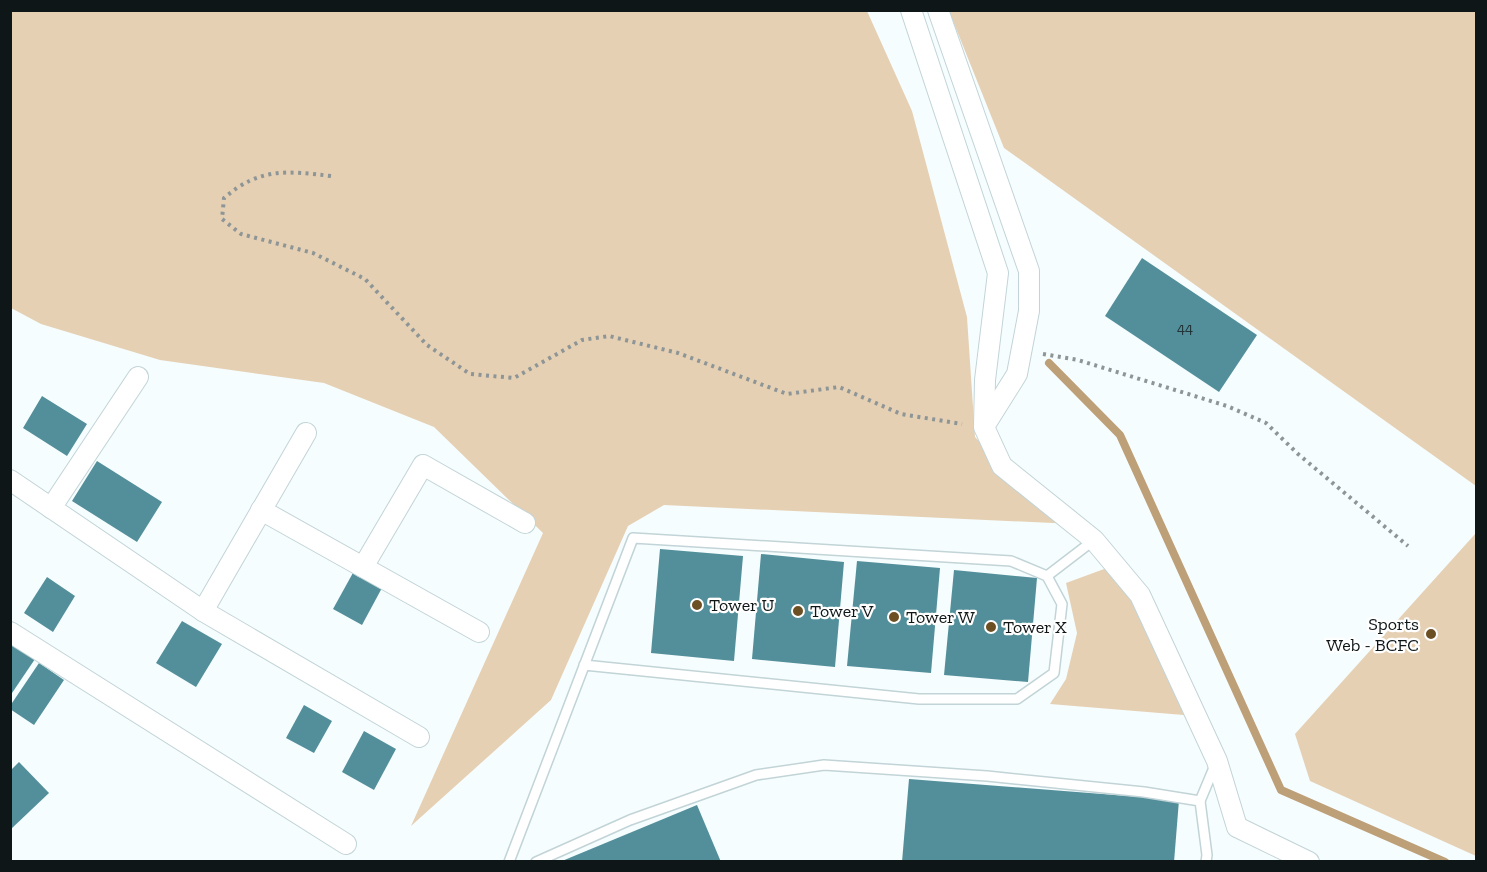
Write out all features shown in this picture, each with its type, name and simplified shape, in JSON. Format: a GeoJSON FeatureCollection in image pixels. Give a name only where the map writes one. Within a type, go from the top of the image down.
{"type":"FeatureCollection","features":[{"type":"Feature","properties":{"kind":"street"},"geometry":{"type":"LineString","coordinates":[[911,10],[998,273],[986,380],[984,427],[1002,466],[1094,540],[1140,595],[1217,761],[1237,827],[1309,861]]}},
{"type":"Feature","properties":{"kind":"street"},"geometry":{"type":"LineString","coordinates":[[938,10],[1029,271],[1029,311],[1017,374],[984,427]]}},
{"type":"Feature","properties":{"kind":"street"},"geometry":{"type":"LineString","coordinates":[[51,508],[138,377]]}},
{"type":"Feature","properties":{"kind":"street"},"geometry":{"type":"LineString","coordinates":[[203,611],[306,433]]}},
{"type":"Feature","properties":{"kind":"street"},"geometry":{"type":"LineString","coordinates":[[363,567],[423,465],[525,523]]}},
{"type":"Feature","properties":{"kind":"street"},"geometry":{"type":"LineString","coordinates":[[10,480],[203,611],[419,737]]}},
{"type":"Feature","properties":{"kind":"street"},"geometry":{"type":"LineString","coordinates":[[261,510],[478,632]]}},
{"type":"Feature","properties":{"kind":"street"},"geometry":{"type":"LineString","coordinates":[[10,632],[346,844]]}},
{"type":"Feature","properties":{"kind":"lane"},"geometry":{"type":"LineString","coordinates":[[509,861],[584,665],[633,538],[1011,561],[1047,576],[1062,604],[1054,673],[1017,699],[919,699],[584,665]]}},
{"type":"Feature","properties":{"kind":"lane"},"geometry":{"type":"LineString","coordinates":[[1047,576],[1094,540]]}},
{"type":"Feature","properties":{"kind":"lane"},"geometry":{"type":"LineString","coordinates":[[1206,861],[1208,855],[1200,801],[1217,761]]}},
{"type":"Feature","properties":{"kind":"lane"},"geometry":{"type":"LineString","coordinates":[[536,861],[630,820],[756,775],[824,765],[1009,778],[1144,792],[1200,801]]}},
{"type":"Feature","properties":{"kind":"path"},"geometry":{"type":"LineString","coordinates":[[331,176],[288,171],[244,181],[224,198],[222,219],[240,234],[313,253],[365,279],[427,345],[470,374],[514,378],[582,340],[609,336],[678,353],[787,394],[839,387],[901,414],[984,427]]}},
{"type":"Feature","properties":{"kind":"path"},"geometry":{"type":"LineString","coordinates":[[1022,350],[1089,364],[1227,406],[1266,423],[1298,454],[1408,546]]}},
{"type":"Feature","properties":{"kind":"shaded area"},"geometry":{"type":"Polygon","coordinates":[[[10,11],[867,11],[912,111],[967,317],[975,437],[1002,466],[1074,524],[664,505],[628,526],[551,700],[411,826],[543,533],[434,427],[324,383],[160,360],[41,324],[11,308],[10,11]]]}},
{"type":"Feature","properties":{"kind":"shaded area"},"geometry":{"type":"Polygon","coordinates":[[[949,11],[1476,11],[1476,486],[1004,148],[949,11]]]}},
{"type":"Feature","properties":{"kind":"shaded area","name":"Sports Web - BCFC"},"geometry":{"type":"Polygon","coordinates":[[[1476,533],[1476,856],[1310,781],[1295,734],[1476,533]]]}},
{"type":"Feature","properties":{"kind":"shaded area"},"geometry":{"type":"Polygon","coordinates":[[[1115,565],[1196,716],[1050,704],[1066,679],[1077,633],[1066,583],[1115,565]]]}},
{"type":"Feature","properties":{"kind":"building"},"geometry":{"type":"Polygon","coordinates":[[[1142,258],[1257,335],[1219,392],[1105,316],[1142,258]]]}},
{"type":"Feature","properties":{"kind":"building"},"geometry":{"type":"Polygon","coordinates":[[[42,396],[87,424],[67,456],[23,428],[42,396]]]}},
{"type":"Feature","properties":{"kind":"building"},"geometry":{"type":"Polygon","coordinates":[[[97,461],[162,502],[137,542],[72,501],[97,461]]]}},
{"type":"Feature","properties":{"kind":"building","name":"Tower U"},"geometry":{"type":"Polygon","coordinates":[[[660,549],[743,556],[734,661],[651,653],[660,549]]]}},
{"type":"Feature","properties":{"kind":"building","name":"Tower V"},"geometry":{"type":"Polygon","coordinates":[[[761,554],[844,562],[835,667],[752,659],[761,554]]]}},
{"type":"Feature","properties":{"kind":"building","name":"Tower W"},"geometry":{"type":"Polygon","coordinates":[[[857,561],[940,568],[931,673],[847,666],[857,561]]]}},
{"type":"Feature","properties":{"kind":"building","name":"Tower X"},"geometry":{"type":"Polygon","coordinates":[[[954,570],[1037,578],[1028,682],[944,675],[954,570]]]}},
{"type":"Feature","properties":{"kind":"building"},"geometry":{"type":"Polygon","coordinates":[[[354,571],[383,586],[362,625],[333,609],[354,571]]]}},
{"type":"Feature","properties":{"kind":"building"},"geometry":{"type":"Polygon","coordinates":[[[47,577],[75,596],[53,632],[24,613],[47,577]]]}},
{"type":"Feature","properties":{"kind":"building"},"geometry":{"type":"Polygon","coordinates":[[[182,621],[222,644],[196,687],[156,663],[182,621]]]}},
{"type":"Feature","properties":{"kind":"building"},"geometry":{"type":"Polygon","coordinates":[[[10,643],[35,659],[10,696],[10,643]]]}},
{"type":"Feature","properties":{"kind":"building"},"geometry":{"type":"Polygon","coordinates":[[[39,663],[64,680],[34,725],[10,709],[10,706],[39,663]]]}},
{"type":"Feature","properties":{"kind":"building"},"geometry":{"type":"Polygon","coordinates":[[[304,705],[332,721],[314,753],[286,738],[304,705]]]}},
{"type":"Feature","properties":{"kind":"building"},"geometry":{"type":"Polygon","coordinates":[[[364,731],[396,749],[374,790],[342,772],[364,731]]]}},
{"type":"Feature","properties":{"kind":"building"},"geometry":{"type":"Polygon","coordinates":[[[19,762],[49,793],[10,830],[10,771],[19,762]]]}},
{"type":"Feature","properties":{"kind":"building"},"geometry":{"type":"Polygon","coordinates":[[[909,779],[1179,800],[1174,862],[902,862],[909,779]]]}},
{"type":"Feature","properties":{"kind":"building"},"geometry":{"type":"Polygon","coordinates":[[[697,805],[721,862],[562,862],[562,861],[697,805]]]}},
{"type":"Feature","properties":{"kind":"waterway"},"geometry":{"type":"LineString","coordinates":[[1049,363],[1120,435],[1281,790],[1445,862]]}},
{"type":"Feature","properties":{"kind":"place","name":"Tower U"},"geometry":{"type":"Point","coordinates":[697,605]}},
{"type":"Feature","properties":{"kind":"place","name":"Tower V"},"geometry":{"type":"Point","coordinates":[798,611]}},
{"type":"Feature","properties":{"kind":"place","name":"Tower W"},"geometry":{"type":"Point","coordinates":[894,617]}},
{"type":"Feature","properties":{"kind":"place","name":"Tower X"},"geometry":{"type":"Point","coordinates":[991,627]}},
{"type":"Feature","properties":{"kind":"place","name":"Sports Web - BCFC"},"geometry":{"type":"Point","coordinates":[1431,634]}}]}
